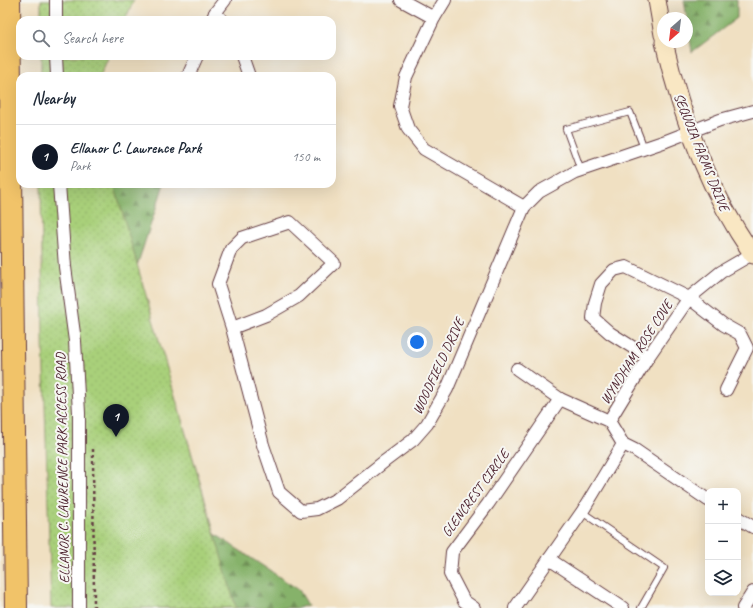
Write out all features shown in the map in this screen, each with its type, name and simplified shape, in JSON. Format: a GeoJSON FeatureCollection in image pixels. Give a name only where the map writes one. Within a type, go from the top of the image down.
{"type":"FeatureCollection","features":[{"type":"Feature","properties":{"kind":"highway"},"geometry":{"type":"LineString","coordinates":[[9,0],[16,608]]}},
{"type":"Feature","properties":{"kind":"street"},"geometry":{"type":"LineString","coordinates":[[56,0],[56,16]]}},
{"type":"Feature","properties":{"kind":"street"},"geometry":{"type":"LineString","coordinates":[[217,16],[225,0]]}},
{"type":"Feature","properties":{"kind":"street"},"geometry":{"type":"LineString","coordinates":[[401,0],[434,18]]}},
{"type":"Feature","properties":{"kind":"street"},"geometry":{"type":"LineString","coordinates":[[445,0],[434,18],[406,77],[400,106],[408,129],[424,148],[524,207]]}},
{"type":"Feature","properties":{"kind":"street"},"geometry":{"type":"LineString","coordinates":[[657,0],[659,12]]}},
{"type":"Feature","properties":{"kind":"street","name":"SEQUOIA FARMS DRIVE"},"geometry":{"type":"LineString","coordinates":[[666,48],[673,78],[690,131],[713,186],[728,215],[752,254]]}},
{"type":"Feature","properties":{"kind":"street"},"geometry":{"type":"LineString","coordinates":[[56,60],[56,72]]}},
{"type":"Feature","properties":{"kind":"street"},"geometry":{"type":"LineString","coordinates":[[190,72],[195,60]]}},
{"type":"Feature","properties":{"kind":"street"},"geometry":{"type":"LineString","coordinates":[[243,60],[248,72]]}},
{"type":"Feature","properties":{"kind":"street","name":"WOODFIELD DRIVE"},"geometry":{"type":"LineString","coordinates":[[232,328],[266,314],[299,296],[334,263],[290,222],[242,238],[231,248],[218,284],[232,328],[263,445],[279,492],[301,511],[317,509],[337,499],[413,440],[428,424],[446,389],[524,207],[539,192],[575,172],[720,120],[753,111]]}},
{"type":"Feature","properties":{"kind":"street","name":"ELLANOR C. LAWRENCE PARK ACCESS ROAD"},"geometry":{"type":"LineString","coordinates":[[59,188],[65,267],[75,341],[79,413],[79,608]]}},
{"type":"Feature","properties":{"kind":"street","name":"WYNDHAM ROSE COVE"},"geometry":{"type":"LineString","coordinates":[[623,444],[609,421],[648,357],[689,298],[721,272],[752,254]]}},
{"type":"Feature","properties":{"kind":"street"},"geometry":{"type":"LineString","coordinates":[[648,357],[610,333],[593,318],[595,303],[601,284],[614,270],[626,267],[689,298],[724,325],[740,334],[747,348],[726,390]]}},
{"type":"Feature","properties":{"kind":"street"},"geometry":{"type":"LineString","coordinates":[[517,369],[560,399],[609,421]]}},
{"type":"Feature","properties":{"kind":"street","name":"GLENCREST CIRCLE"},"geometry":{"type":"LineString","coordinates":[[474,608],[464,601],[450,574],[452,552],[488,504],[560,399]]}},
{"type":"Feature","properties":{"kind":"street"},"geometry":{"type":"LineString","coordinates":[[515,608],[582,512],[623,444],[635,450],[705,498]]}},
{"type":"Feature","properties":{"kind":"street"},"geometry":{"type":"LineString","coordinates":[[741,520],[753,527]]}},
{"type":"Feature","properties":{"kind":"street"},"geometry":{"type":"LineString","coordinates":[[549,559],[623,608]]}},
{"type":"Feature","properties":{"kind":"street"},"geometry":{"type":"LineString","coordinates":[[743,608],[753,592]]}},
{"type":"Feature","properties":{"kind":"lane"},"geometry":{"type":"LineString","coordinates":[[581,170],[566,129],[630,112],[644,148]]}},
{"type":"Feature","properties":{"kind":"lane"},"geometry":{"type":"LineString","coordinates":[[582,512],[664,568],[641,608]]}},
{"type":"Feature","properties":{"kind":"green space"},"geometry":{"type":"Polygon","coordinates":[[[41,0],[134,0],[127,16],[41,16],[41,0]]]}},
{"type":"Feature","properties":{"kind":"green space"},"geometry":{"type":"Polygon","coordinates":[[[684,0],[737,0],[737,18],[692,52],[693,12],[686,12],[684,0]]]}},
{"type":"Feature","properties":{"kind":"green space"},"geometry":{"type":"Polygon","coordinates":[[[41,60],[107,60],[102,72],[41,72],[41,60]]]}},
{"type":"Feature","properties":{"kind":"green space"},"geometry":{"type":"Polygon","coordinates":[[[41,188],[115,188],[236,608],[51,608],[43,340],[41,188]]]}},
{"type":"Feature","properties":{"kind":"green space"},"geometry":{"type":"Polygon","coordinates":[[[88,188],[163,188],[137,266],[215,534],[299,590],[308,605],[298,608],[112,608],[88,188]]]}},
{"type":"Feature","properties":{"kind":"place","name":"Ellanor C. Lawrence Park"},"geometry":{"type":"Point","coordinates":[116,437]}}]}
